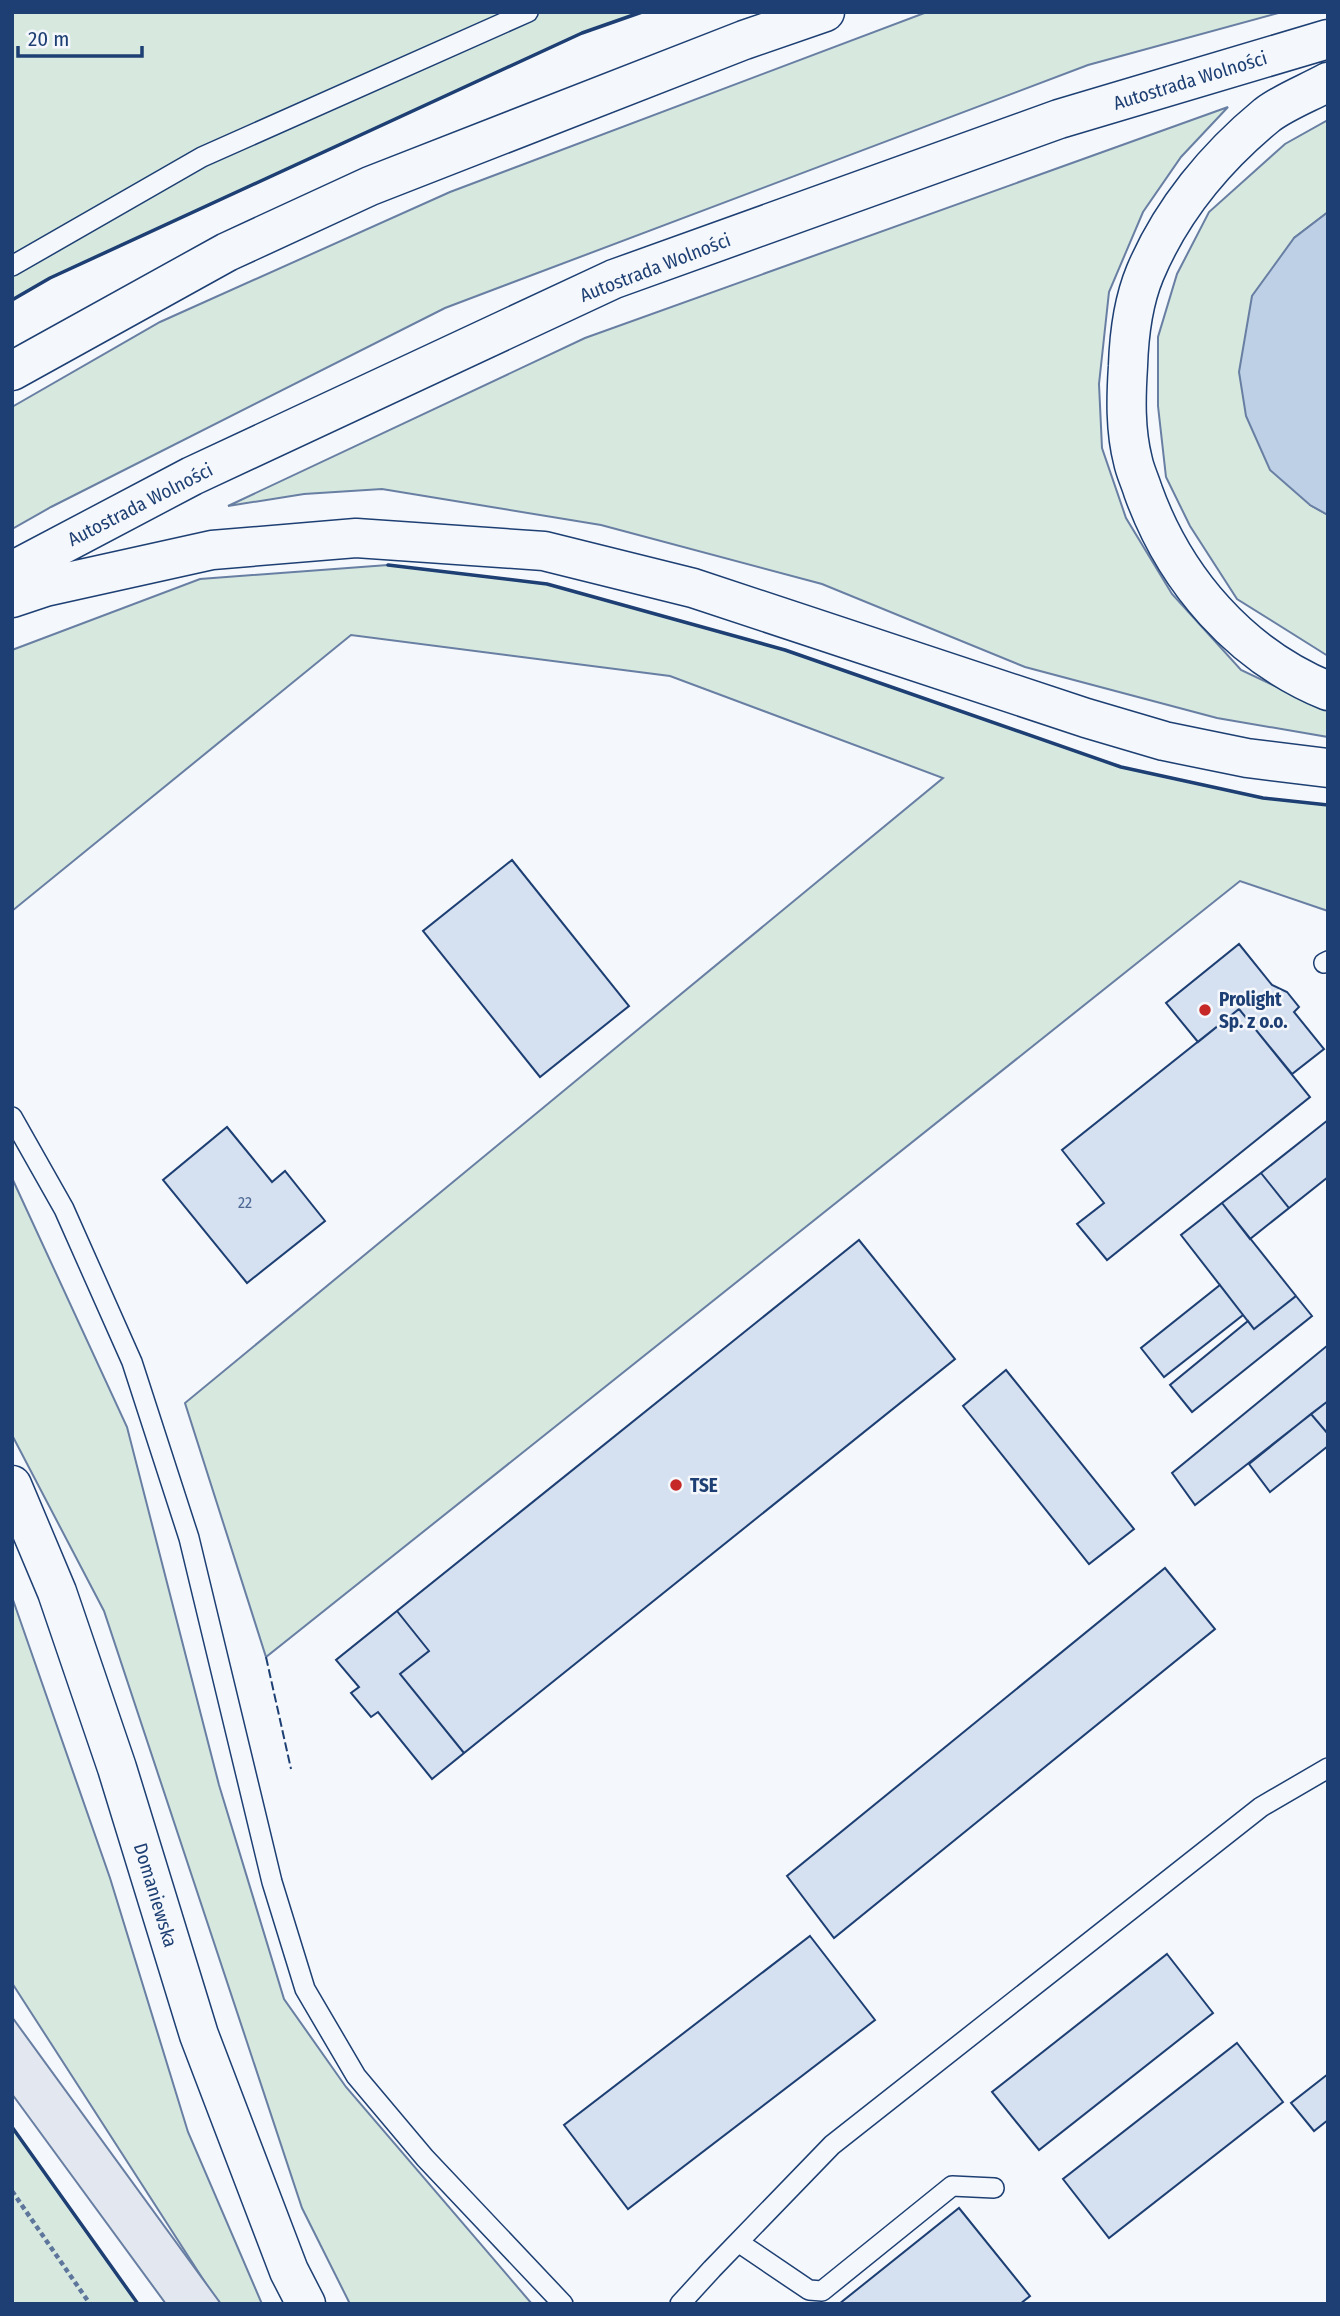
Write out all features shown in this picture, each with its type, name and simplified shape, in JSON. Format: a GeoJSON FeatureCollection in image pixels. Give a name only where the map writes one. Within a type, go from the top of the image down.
{"type":"FeatureCollection","features":[{"type":"Feature","properties":{"kind":"main road"},"geometry":{"type":"LineString","coordinates":[[12,371],[227,252],[370,186],[731,45],[825,12]]}},
{"type":"Feature","properties":{"kind":"main road","name":"Autostrada Wolności"},"geometry":{"type":"LineString","coordinates":[[12,571],[192,476],[614,279],[1059,119],[1328,38]]}},
{"type":"Feature","properties":{"kind":"main road"},"geometry":{"type":"LineString","coordinates":[[1328,82],[1269,114],[1211,170],[1183,204],[1164,234],[1144,275],[1135,310],[1129,344],[1126,401],[1132,461],[1151,513],[1179,567],[1205,601],[1245,641],[1283,669],[1328,691]]}},
{"type":"Feature","properties":{"kind":"main road"},"geometry":{"type":"LineString","coordinates":[[12,598],[45,587],[225,549],[356,538],[544,551],[693,588],[1086,718],[1164,741],[1247,758],[1328,768]]}},
{"type":"Feature","properties":{"kind":"main road","name":"Domaniewska"},"geometry":{"type":"LineString","coordinates":[[12,1485],[66,1617],[117,1768],[200,2035],[289,2271],[306,2304]]}},
{"type":"Feature","properties":{"kind":"lane"},"geometry":{"type":"LineString","coordinates":[[12,266],[202,158],[528,12]]}},
{"type":"Feature","properties":{"kind":"lane"},"geometry":{"type":"LineString","coordinates":[[12,1117],[64,1209],[132,1362],[189,1538],[272,1882],[305,1989],[356,2076],[425,2158],[563,2304]]}},
{"type":"Feature","properties":{"kind":"lane"},"geometry":{"type":"LineString","coordinates":[[680,2304],[832,2145],[1261,1807],[1328,1768]]}},
{"type":"Feature","properties":{"kind":"lane"},"geometry":{"type":"LineString","coordinates":[[738,2242],[808,2290],[822,2291],[952,2186],[994,2188]]}},
{"type":"Feature","properties":{"kind":"path"},"geometry":{"type":"LineString","coordinates":[[12,2191],[90,2304]]}},
{"type":"Feature","properties":{"kind":"shaded area"},"geometry":{"type":"Polygon","coordinates":[[[12,12],[642,12],[582,33],[50,278],[12,300],[12,12]]]}},
{"type":"Feature","properties":{"kind":"shaded area"},"geometry":{"type":"Polygon","coordinates":[[[927,12],[1282,12],[1088,65],[445,308],[12,529],[12,407],[160,322],[450,192],[927,12]]]}},
{"type":"Feature","properties":{"kind":"shaded area"},"geometry":{"type":"Polygon","coordinates":[[[1228,107],[1181,157],[1143,212],[1109,292],[1099,384],[1102,448],[1126,518],[1172,594],[1241,670],[1328,711],[1328,737],[1217,718],[1025,667],[822,584],[601,525],[382,489],[304,494],[228,506],[585,338],[1228,107]]]}},
{"type":"Feature","properties":{"kind":"shaded area"},"geometry":{"type":"Polygon","coordinates":[[[1328,120],[1328,212],[1294,238],[1310,505],[1328,515],[1328,656],[1237,599],[1190,526],[1166,477],[1158,406],[1158,337],[1177,274],[1209,212],[1285,144],[1328,120]]]}},
{"type":"Feature","properties":{"kind":"shaded area"},"geometry":{"type":"Polygon","coordinates":[[[388,565],[547,584],[785,650],[1121,767],[1263,798],[1328,805],[1328,911],[1240,881],[266,1657],[185,1403],[943,778],[670,676],[351,635],[12,911],[12,650],[200,579],[388,565]]]}},
{"type":"Feature","properties":{"kind":"shaded area"},"geometry":{"type":"Polygon","coordinates":[[[12,1178],[127,1427],[219,1785],[284,1999],[346,2087],[532,2304],[350,2304],[302,2208],[104,1611],[12,1435],[12,1178]]]}},
{"type":"Feature","properties":{"kind":"shaded area"},"geometry":{"type":"Polygon","coordinates":[[[12,1597],[110,1878],[188,2132],[262,2304],[219,2304],[12,1983],[12,1597]]]}},
{"type":"Feature","properties":{"kind":"shaded area"},"geometry":{"type":"Polygon","coordinates":[[[12,2017],[221,2304],[166,2304],[12,2094],[12,2017]]]}},
{"type":"Feature","properties":{"kind":"shaded area"},"geometry":{"type":"Polygon","coordinates":[[[12,2127],[138,2304],[12,2304],[12,2127]]]}},
{"type":"Feature","properties":{"kind":"water"},"geometry":{"type":"Polygon","coordinates":[[[1328,212],[1328,515],[1310,505],[1270,470],[1246,416],[1239,372],[1252,296],[1294,238],[1328,212]]]}},
{"type":"Feature","properties":{"kind":"building"},"geometry":{"type":"Polygon","coordinates":[[[512,860],[629,1006],[540,1077],[423,931],[512,860]]]}},
{"type":"Feature","properties":{"kind":"building","name":"Prolight Sp. z o.o."},"geometry":{"type":"Polygon","coordinates":[[[1239,944],[1272,985],[1287,992],[1299,1007],[1294,1012],[1324,1049],[1292,1074],[1239,1009],[1198,1042],[1166,1003],[1239,944]]]}},
{"type":"Feature","properties":{"kind":"building"},"geometry":{"type":"Polygon","coordinates":[[[1239,1009],[1310,1097],[1107,1260],[1077,1224],[1104,1203],[1062,1150],[1239,1009]]]}},
{"type":"Feature","properties":{"kind":"building"},"geometry":{"type":"Polygon","coordinates":[[[1328,1120],[1328,1177],[1289,1208],[1261,1173],[1328,1120]]]}},
{"type":"Feature","properties":{"kind":"building"},"geometry":{"type":"Polygon","coordinates":[[[227,1127],[272,1182],[285,1171],[325,1221],[247,1283],[163,1180],[227,1127]]]}},
{"type":"Feature","properties":{"kind":"building"},"geometry":{"type":"Polygon","coordinates":[[[1261,1173],[1289,1208],[1250,1239],[1222,1203],[1261,1173]]]}},
{"type":"Feature","properties":{"kind":"building"},"geometry":{"type":"Polygon","coordinates":[[[1222,1203],[1296,1296],[1254,1329],[1181,1235],[1222,1203]]]}},
{"type":"Feature","properties":{"kind":"building","name":"TSE"},"geometry":{"type":"Polygon","coordinates":[[[859,1240],[955,1359],[464,1753],[400,1674],[429,1651],[397,1611],[859,1240]]]}},
{"type":"Feature","properties":{"kind":"building"},"geometry":{"type":"Polygon","coordinates":[[[1220,1285],[1243,1315],[1164,1377],[1141,1348],[1220,1285]]]}},
{"type":"Feature","properties":{"kind":"building"},"geometry":{"type":"Polygon","coordinates":[[[1296,1296],[1312,1316],[1192,1412],[1170,1385],[1248,1321],[1254,1329],[1296,1296]]]}},
{"type":"Feature","properties":{"kind":"building"},"geometry":{"type":"Polygon","coordinates":[[[1328,1345],[1328,1401],[1195,1505],[1172,1473],[1328,1345]]]}},
{"type":"Feature","properties":{"kind":"building"},"geometry":{"type":"Polygon","coordinates":[[[1006,1370],[1134,1529],[1089,1564],[963,1406],[1006,1370]]]}},
{"type":"Feature","properties":{"kind":"building"},"geometry":{"type":"Polygon","coordinates":[[[1328,1401],[1328,1434],[1311,1414],[1328,1401]]]}},
{"type":"Feature","properties":{"kind":"building"},"geometry":{"type":"Polygon","coordinates":[[[1311,1414],[1328,1434],[1328,1446],[1270,1492],[1249,1464],[1311,1414]]]}},
{"type":"Feature","properties":{"kind":"building"},"geometry":{"type":"Polygon","coordinates":[[[1165,1568],[1215,1629],[834,1938],[787,1876],[1165,1568]]]}},
{"type":"Feature","properties":{"kind":"building"},"geometry":{"type":"Polygon","coordinates":[[[397,1611],[429,1651],[400,1674],[464,1753],[432,1779],[378,1712],[371,1717],[351,1693],[359,1687],[336,1660],[397,1611]]]}},
{"type":"Feature","properties":{"kind":"building"},"geometry":{"type":"Polygon","coordinates":[[[810,1936],[875,2020],[628,2209],[564,2125],[810,1936]]]}},
{"type":"Feature","properties":{"kind":"building"},"geometry":{"type":"Polygon","coordinates":[[[1167,1954],[1213,2013],[1039,2150],[992,2092],[1167,1954]]]}},
{"type":"Feature","properties":{"kind":"building"},"geometry":{"type":"Polygon","coordinates":[[[1237,2043],[1283,2102],[1109,2238],[1063,2179],[1237,2043]]]}},
{"type":"Feature","properties":{"kind":"building"},"geometry":{"type":"Polygon","coordinates":[[[1328,2074],[1328,2120],[1314,2131],[1291,2103],[1328,2074]]]}},
{"type":"Feature","properties":{"kind":"building"},"geometry":{"type":"Polygon","coordinates":[[[959,2208],[1030,2296],[1020,2304],[839,2304],[959,2208]]]}},
{"type":"Feature","properties":{"kind":"fence"},"geometry":{"type":"LineString","coordinates":[[266,1657],[291,1769]]}},
{"type":"Feature","properties":{"kind":"wall"},"geometry":{"type":"LineString","coordinates":[[12,300],[50,278],[582,33],[642,12]]}},
{"type":"Feature","properties":{"kind":"wall"},"geometry":{"type":"LineString","coordinates":[[388,565],[547,584],[785,650],[1121,767],[1263,798],[1328,805]]}},
{"type":"Feature","properties":{"kind":"wall"},"geometry":{"type":"LineString","coordinates":[[12,2127],[138,2304]]}},
{"type":"Feature","properties":{"kind":"place","name":"Prolight Sp. z o.o."},"geometry":{"type":"Point","coordinates":[1205,1010]}},
{"type":"Feature","properties":{"kind":"place","name":"TSE"},"geometry":{"type":"Point","coordinates":[676,1485]}}]}
